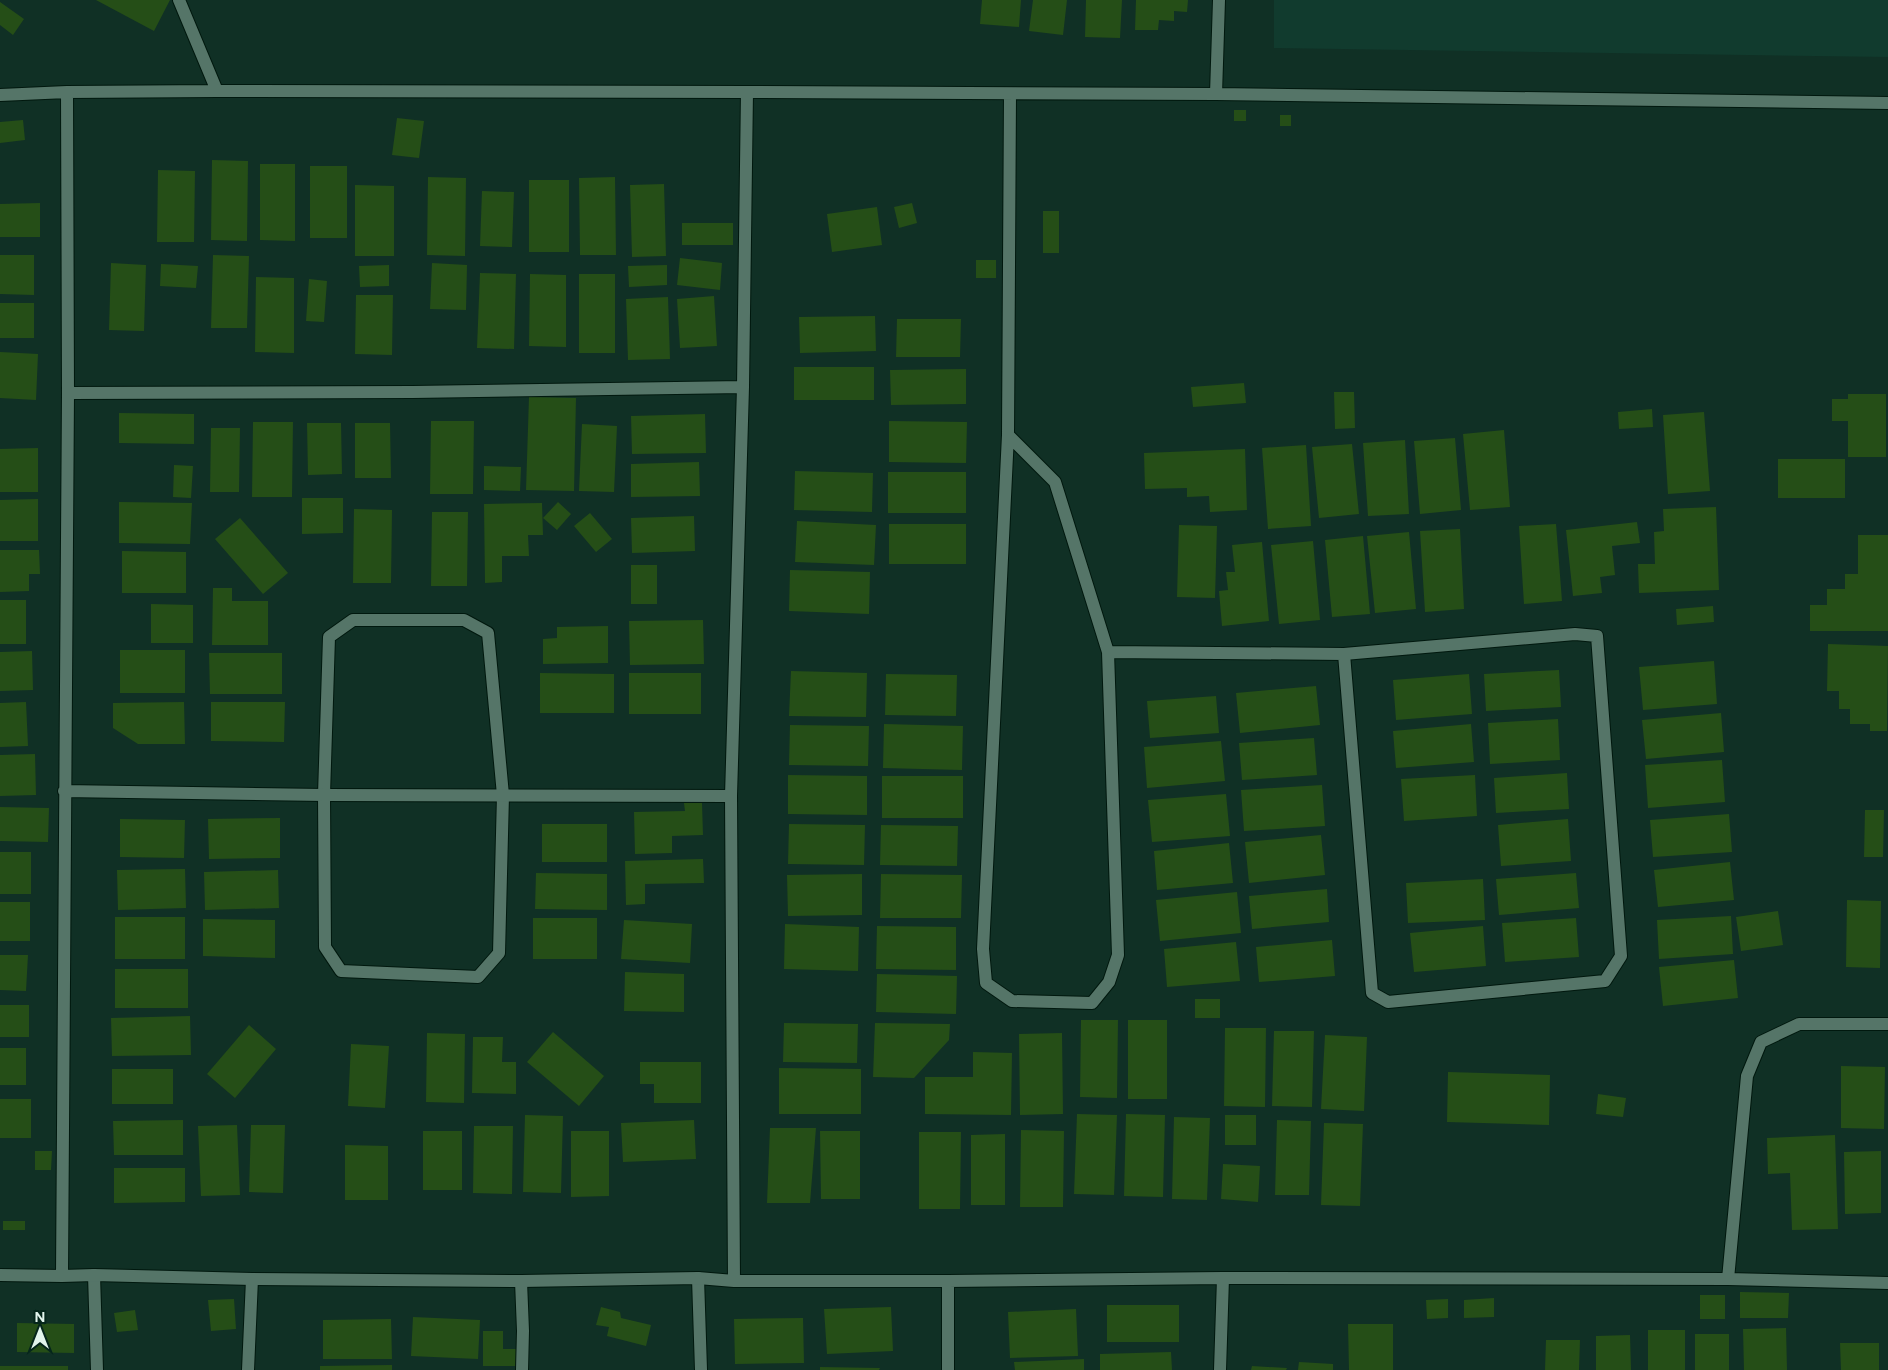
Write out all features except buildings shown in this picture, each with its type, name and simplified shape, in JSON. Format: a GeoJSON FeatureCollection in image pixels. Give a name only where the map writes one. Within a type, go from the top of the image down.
{"type":"FeatureCollection","features":[{"type":"Feature","properties":{"kind":"street"},"geometry":{"type":"LineString","coordinates":[[179,0],[217,91]]}},
{"type":"Feature","properties":{"kind":"street"},"geometry":{"type":"LineString","coordinates":[[1216,94],[1219,0]]}},
{"type":"Feature","properties":{"kind":"street"},"geometry":{"type":"LineString","coordinates":[[0,95],[67,92],[217,91],[1216,94],[1888,104]]}},
{"type":"Feature","properties":{"kind":"street"},"geometry":{"type":"LineString","coordinates":[[62,1276],[68,393],[67,92]]}},
{"type":"Feature","properties":{"kind":"street"},"geometry":{"type":"LineString","coordinates":[[734,1281],[731,796],[743,387],[747,92]]}},
{"type":"Feature","properties":{"kind":"street"},"geometry":{"type":"LineString","coordinates":[[1008,435],[1055,482],[1108,652],[1118,955],[1109,982],[1092,1003],[1012,1000],[986,983],[983,949],[1008,435],[1010,94]]}},
{"type":"Feature","properties":{"kind":"street"},"geometry":{"type":"LineString","coordinates":[[68,393],[403,392],[743,387]]}},
{"type":"Feature","properties":{"kind":"street"},"geometry":{"type":"LineString","coordinates":[[354,620],[464,620],[488,633],[503,795],[499,953],[478,977],[341,971],[325,946],[324,796],[329,637],[354,620]]}},
{"type":"Feature","properties":{"kind":"street"},"geometry":{"type":"LineString","coordinates":[[1108,652],[1344,654],[1574,634],[1597,636],[1621,956],[1605,981],[1388,1002],[1372,993],[1344,654]]}},
{"type":"Feature","properties":{"kind":"street"},"geometry":{"type":"LineString","coordinates":[[64,791],[324,796],[731,796]]}},
{"type":"Feature","properties":{"kind":"street"},"geometry":{"type":"LineString","coordinates":[[1728,1279],[1747,1076],[1761,1042],[1799,1024],[1888,1024]]}},
{"type":"Feature","properties":{"kind":"street"},"geometry":{"type":"LineString","coordinates":[[94,1274],[97,1370]]}},
{"type":"Feature","properties":{"kind":"street"},"geometry":{"type":"LineString","coordinates":[[0,1275],[62,1276],[94,1274],[252,1279],[521,1281],[698,1278],[734,1281],[1223,1278],[1728,1279],[1888,1283]]}},
{"type":"Feature","properties":{"kind":"street"},"geometry":{"type":"LineString","coordinates":[[698,1278],[701,1370]]}},
{"type":"Feature","properties":{"kind":"street"},"geometry":{"type":"LineString","coordinates":[[1220,1370],[1223,1278]]}},
{"type":"Feature","properties":{"kind":"street"},"geometry":{"type":"LineString","coordinates":[[248,1370],[252,1279]]}},
{"type":"Feature","properties":{"kind":"street"},"geometry":{"type":"LineString","coordinates":[[521,1281],[522,1370]]}},
{"type":"Feature","properties":{"kind":"street"},"geometry":{"type":"LineString","coordinates":[[948,1281],[948,1370]]}},
{"type":"Feature","properties":{"kind":"shaded area"},"geometry":{"type":"Polygon","coordinates":[[[1274,0],[1888,0],[1888,57],[1274,48],[1274,0]]]}}]}
